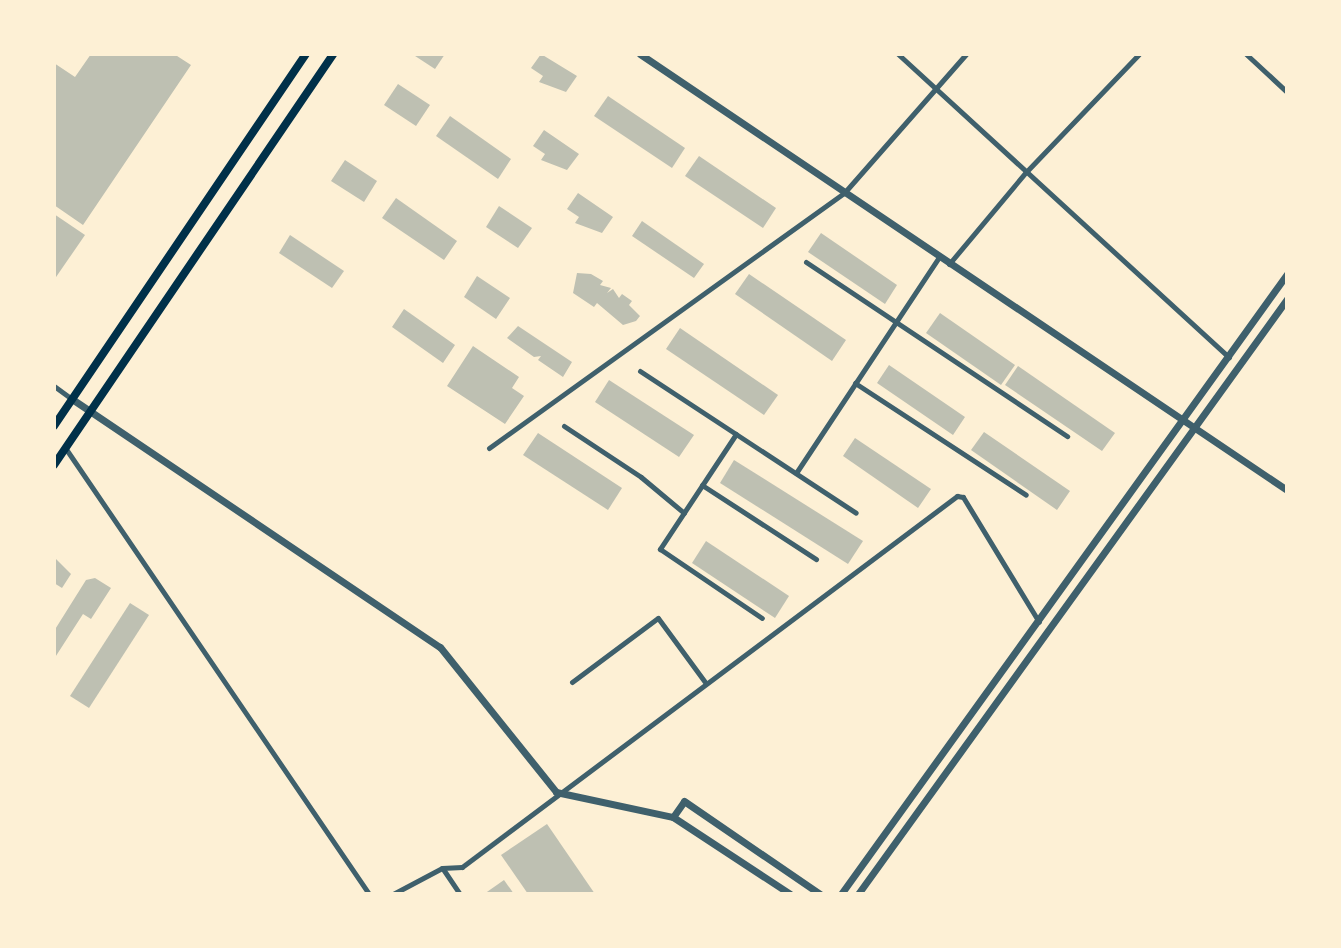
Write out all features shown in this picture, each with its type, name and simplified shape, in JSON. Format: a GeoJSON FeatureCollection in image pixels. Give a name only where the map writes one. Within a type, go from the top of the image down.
{"type":"FeatureCollection","features":[{"type":"Feature","properties":{"kind":"main road"},"geometry":{"type":"LineString","coordinates":[[54,426],[306,54]]}},
{"type":"Feature","properties":{"kind":"main road"},"geometry":{"type":"LineString","coordinates":[[54,465],[333,54]]}},
{"type":"Feature","properties":{"kind":"street"},"geometry":{"type":"LineString","coordinates":[[640,54],[1287,490]]}},
{"type":"Feature","properties":{"kind":"street"},"geometry":{"type":"LineString","coordinates":[[898,54],[1229,357]]}},
{"type":"Feature","properties":{"kind":"street"},"geometry":{"type":"LineString","coordinates":[[489,448],[844,193],[966,54]]}},
{"type":"Feature","properties":{"kind":"street"},"geometry":{"type":"LineString","coordinates":[[949,264],[1026,172],[1139,54]]}},
{"type":"Feature","properties":{"kind":"street"},"geometry":{"type":"LineString","coordinates":[[1246,54],[1287,92]]}},
{"type":"Feature","properties":{"kind":"street"},"geometry":{"type":"LineString","coordinates":[[796,473],[939,257]]}},
{"type":"Feature","properties":{"kind":"street"},"geometry":{"type":"LineString","coordinates":[[806,262],[1067,436]]}},
{"type":"Feature","properties":{"kind":"street"},"geometry":{"type":"LineString","coordinates":[[841,894],[1039,623],[1287,274]]}},
{"type":"Feature","properties":{"kind":"street"},"geometry":{"type":"LineString","coordinates":[[858,894],[1287,299]]}},
{"type":"Feature","properties":{"kind":"street"},"geometry":{"type":"LineString","coordinates":[[640,371],[856,513]]}},
{"type":"Feature","properties":{"kind":"street"},"geometry":{"type":"LineString","coordinates":[[855,383],[1026,495]]}},
{"type":"Feature","properties":{"kind":"street"},"geometry":{"type":"LineString","coordinates":[[54,386],[440,647],[556,792],[673,817],[790,894]]}},
{"type":"Feature","properties":{"kind":"street"},"geometry":{"type":"LineString","coordinates":[[564,426],[641,477],[684,513]]}},
{"type":"Feature","properties":{"kind":"street"},"geometry":{"type":"LineString","coordinates":[[736,434],[660,549],[762,618]]}},
{"type":"Feature","properties":{"kind":"street"},"geometry":{"type":"LineString","coordinates":[[65,448],[369,894]]}},
{"type":"Feature","properties":{"kind":"street"},"geometry":{"type":"LineString","coordinates":[[702,485],[816,559]]}},
{"type":"Feature","properties":{"kind":"street"},"geometry":{"type":"LineString","coordinates":[[393,894],[442,868],[462,867],[556,792],[957,496],[963,497],[1039,623]]}},
{"type":"Feature","properties":{"kind":"street"},"geometry":{"type":"LineString","coordinates":[[572,682],[658,618],[705,682]]}},
{"type":"Feature","properties":{"kind":"street"},"geometry":{"type":"LineString","coordinates":[[673,817],[684,801],[820,894]]}},
{"type":"Feature","properties":{"kind":"street"},"geometry":{"type":"LineString","coordinates":[[442,868],[460,894]]}},
{"type":"Feature","properties":{"kind":"building"},"geometry":{"type":"Polygon","coordinates":[[[91,54],[174,54],[191,65],[83,225],[54,205],[54,63],[75,77],[91,54]]]}},
{"type":"Feature","properties":{"kind":"building"},"geometry":{"type":"Polygon","coordinates":[[[412,54],[445,54],[435,69],[412,54]]]}},
{"type":"Feature","properties":{"kind":"building"},"geometry":{"type":"Polygon","coordinates":[[[541,54],[577,76],[566,92],[539,82],[543,76],[531,68],[541,54]]]}},
{"type":"Feature","properties":{"kind":"building"},"geometry":{"type":"Polygon","coordinates":[[[398,84],[430,105],[416,126],[384,105],[398,84]]]}},
{"type":"Feature","properties":{"kind":"building"},"geometry":{"type":"Polygon","coordinates":[[[608,96],[685,148],[672,168],[594,116],[608,96]]]}},
{"type":"Feature","properties":{"kind":"building"},"geometry":{"type":"Polygon","coordinates":[[[450,116],[511,159],[498,179],[436,136],[450,116]]]}},
{"type":"Feature","properties":{"kind":"building"},"geometry":{"type":"Polygon","coordinates":[[[544,130],[579,154],[567,170],[541,160],[545,154],[533,146],[544,130]]]}},
{"type":"Feature","properties":{"kind":"building"},"geometry":{"type":"Polygon","coordinates":[[[699,156],[776,208],[763,228],[685,176],[699,156]]]}},
{"type":"Feature","properties":{"kind":"building"},"geometry":{"type":"Polygon","coordinates":[[[345,160],[377,181],[364,202],[331,181],[345,160]]]}},
{"type":"Feature","properties":{"kind":"building"},"geometry":{"type":"Polygon","coordinates":[[[578,193],[613,217],[602,233],[575,223],[579,217],[567,209],[578,193]]]}},
{"type":"Feature","properties":{"kind":"building"},"geometry":{"type":"Polygon","coordinates":[[[396,198],[457,241],[444,260],[382,218],[396,198]]]}},
{"type":"Feature","properties":{"kind":"building"},"geometry":{"type":"Polygon","coordinates":[[[499,206],[532,228],[518,248],[486,227],[499,206]]]}},
{"type":"Feature","properties":{"kind":"building"},"geometry":{"type":"Polygon","coordinates":[[[54,214],[85,235],[54,280],[54,214]]]}},
{"type":"Feature","properties":{"kind":"building"},"geometry":{"type":"Polygon","coordinates":[[[642,221],[704,264],[694,278],[632,236],[642,221]]]}},
{"type":"Feature","properties":{"kind":"building"},"geometry":{"type":"Polygon","coordinates":[[[821,233],[897,285],[885,304],[808,252],[821,233]]]}},
{"type":"Feature","properties":{"kind":"building"},"geometry":{"type":"Polygon","coordinates":[[[290,235],[344,271],[332,288],[279,253],[290,235]]]}},
{"type":"Feature","properties":{"kind":"building"},"geometry":{"type":"Polygon","coordinates":[[[577,273],[591,274],[603,281],[600,285],[611,288],[607,293],[613,289],[619,298],[622,294],[632,301],[629,305],[640,316],[636,321],[623,325],[597,303],[594,307],[573,293],[577,273]]]}},
{"type":"Feature","properties":{"kind":"building"},"geometry":{"type":"Polygon","coordinates":[[[749,274],[846,340],[832,361],[735,294],[749,274]]]}},
{"type":"Feature","properties":{"kind":"building"},"geometry":{"type":"Polygon","coordinates":[[[477,276],[510,298],[496,319],[464,297],[477,276]]]}},
{"type":"Feature","properties":{"kind":"building"},"geometry":{"type":"Polygon","coordinates":[[[404,309],[455,345],[443,363],[392,327],[404,309]]]}},
{"type":"Feature","properties":{"kind":"building"},"geometry":{"type":"Polygon","coordinates":[[[940,313],[1015,365],[1001,385],[926,333],[940,313]]]}},
{"type":"Feature","properties":{"kind":"building"},"geometry":{"type":"Polygon","coordinates":[[[518,326],[572,362],[563,377],[538,360],[541,356],[534,357],[507,338],[518,326]]]}},
{"type":"Feature","properties":{"kind":"building"},"geometry":{"type":"Polygon","coordinates":[[[680,328],[778,395],[764,415],[666,349],[680,328]]]}},
{"type":"Feature","properties":{"kind":"building"},"geometry":{"type":"Polygon","coordinates":[[[473,346],[519,377],[512,388],[524,396],[505,424],[447,386],[473,346]]]}},
{"type":"Feature","properties":{"kind":"building"},"geometry":{"type":"Polygon","coordinates":[[[889,365],[965,417],[953,435],[877,383],[889,365]]]}},
{"type":"Feature","properties":{"kind":"building"},"geometry":{"type":"Polygon","coordinates":[[[1018,366],[1115,433],[1102,451],[1005,385],[1018,366]]]}},
{"type":"Feature","properties":{"kind":"building"},"geometry":{"type":"Polygon","coordinates":[[[609,380],[694,435],[679,457],[595,402],[609,380]]]}},
{"type":"Feature","properties":{"kind":"building"},"geometry":{"type":"Polygon","coordinates":[[[984,432],[1070,491],[1057,510],[971,450],[984,432]]]}},
{"type":"Feature","properties":{"kind":"building"},"geometry":{"type":"Polygon","coordinates":[[[538,433],[622,488],[608,510],[523,455],[538,433]]]}},
{"type":"Feature","properties":{"kind":"building"},"geometry":{"type":"Polygon","coordinates":[[[855,438],[931,489],[918,508],[843,456],[855,438]]]}},
{"type":"Feature","properties":{"kind":"building"},"geometry":{"type":"Polygon","coordinates":[[[734,460],[863,541],[848,564],[720,483],[734,460]]]}},
{"type":"Feature","properties":{"kind":"building"},"geometry":{"type":"Polygon","coordinates":[[[706,541],[789,596],[775,618],[692,563],[706,541]]]}},
{"type":"Feature","properties":{"kind":"building"},"geometry":{"type":"Polygon","coordinates":[[[54,557],[71,574],[62,588],[54,583],[54,557]]]}},
{"type":"Feature","properties":{"kind":"building"},"geometry":{"type":"Polygon","coordinates":[[[95,578],[111,588],[91,619],[83,614],[54,659],[54,631],[86,580],[95,578]]]}},
{"type":"Feature","properties":{"kind":"building"},"geometry":{"type":"Polygon","coordinates":[[[130,603],[149,615],[89,708],[70,696],[130,603]]]}},
{"type":"Feature","properties":{"kind":"building"},"geometry":{"type":"Polygon","coordinates":[[[547,824],[595,894],[528,894],[501,855],[547,824]]]}},
{"type":"Feature","properties":{"kind":"building"},"geometry":{"type":"Polygon","coordinates":[[[504,880],[514,894],[484,894],[504,880]]]}}]}
